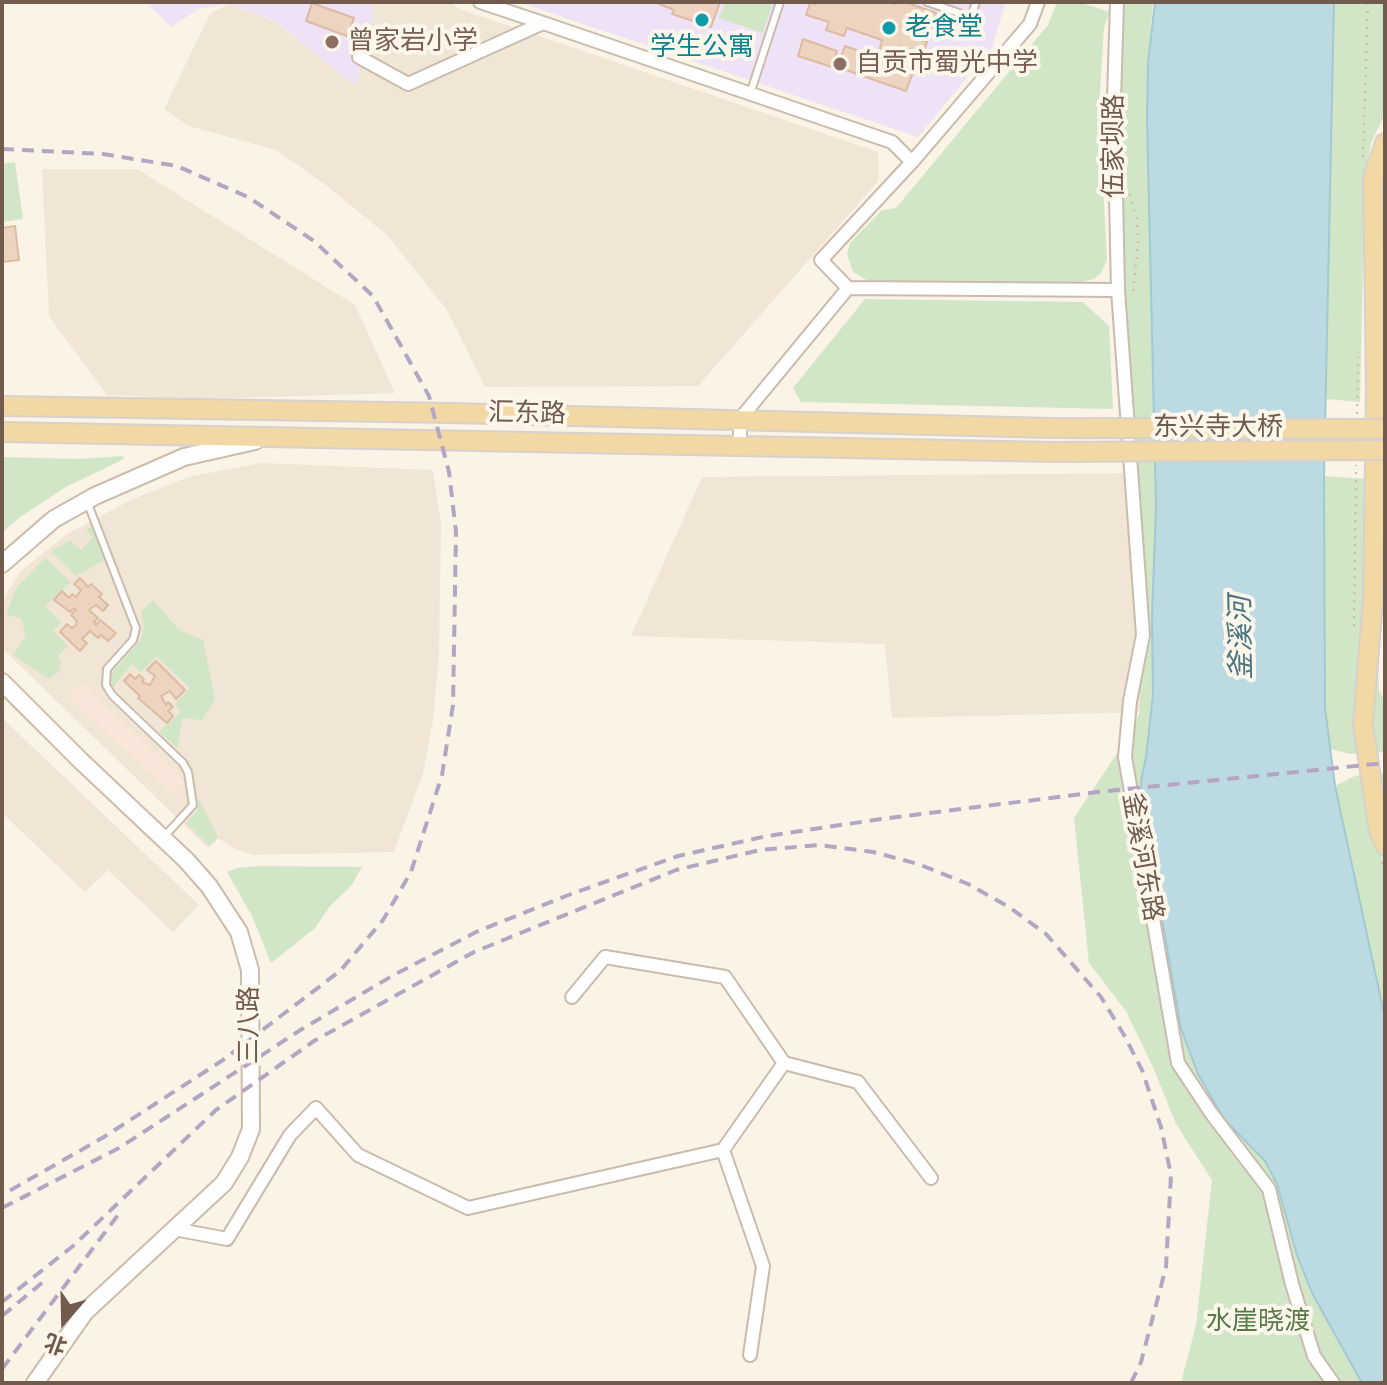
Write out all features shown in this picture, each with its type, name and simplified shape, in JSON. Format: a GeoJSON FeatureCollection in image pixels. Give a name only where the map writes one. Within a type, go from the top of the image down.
{"type":"FeatureCollection","features":[{"type":"Feature","properties":{"kind":"main road"},"geometry":{"type":"LineString","coordinates":[[1385,143],[1373,178],[1376,389],[1373,600],[1363,725],[1379,831],[1385,845]]}},
{"type":"Feature","properties":{"kind":"main road","name":"汇东路"},"geometry":{"type":"LineString","coordinates":[[2,406],[740,419],[1052,428]]}},
{"type":"Feature","properties":{"kind":"main road"},"geometry":{"type":"LineString","coordinates":[[1362,429],[1385,415]]}},
{"type":"Feature","properties":{"kind":"main road","name":"东兴寺大桥"},"geometry":{"type":"LineString","coordinates":[[1052,428],[1385,429]]}},
{"type":"Feature","properties":{"kind":"main road","name":"汇东路"},"geometry":{"type":"LineString","coordinates":[[2,432],[1055,452]]}},
{"type":"Feature","properties":{"kind":"main road"},"geometry":{"type":"LineString","coordinates":[[2,564],[54,519],[86,500],[184,457],[276,436]]}},
{"type":"Feature","properties":{"kind":"main road"},"geometry":{"type":"LineString","coordinates":[[1361,450],[1385,460]]}},
{"type":"Feature","properties":{"kind":"main road","name":"东兴寺大桥"},"geometry":{"type":"LineString","coordinates":[[1055,452],[1385,450]]}},
{"type":"Feature","properties":{"kind":"main road","name":"三八路"},"geometry":{"type":"LineString","coordinates":[[2,682],[209,886],[239,932],[250,970],[251,1129],[240,1157],[224,1183],[85,1312],[35,1383]]}},
{"type":"Feature","properties":{"kind":"street"},"geometry":{"type":"LineString","coordinates":[[480,2],[892,142],[912,162]]}},
{"type":"Feature","properties":{"kind":"street"},"geometry":{"type":"LineString","coordinates":[[1038,2],[1030,24],[912,162],[821,260],[848,288],[1118,290]]}},
{"type":"Feature","properties":{"kind":"street","name":"伍家坝路"},"geometry":{"type":"LineString","coordinates":[[1117,2],[1114,99],[1118,290]]}},
{"type":"Feature","properties":{"kind":"street"},"geometry":{"type":"LineString","coordinates":[[359,57],[408,84],[543,23]]}},
{"type":"Feature","properties":{"kind":"street"},"geometry":{"type":"LineString","coordinates":[[740,446],[740,419],[848,288]]}},
{"type":"Feature","properties":{"kind":"street","name":"釜溪河东路"},"geometry":{"type":"LineString","coordinates":[[1118,290],[1143,635],[1130,701],[1125,757],[1178,1063],[1211,1113],[1269,1189],[1292,1284],[1314,1356],[1333,1383]]}},
{"type":"Feature","properties":{"kind":"street"},"geometry":{"type":"LineString","coordinates":[[572,997],[605,957],[725,977],[784,1063],[858,1082],[931,1178]]}},
{"type":"Feature","properties":{"kind":"street"},"geometry":{"type":"LineString","coordinates":[[174,1229],[227,1239],[290,1135],[316,1108],[358,1155],[468,1208],[723,1150],[784,1063]]}},
{"type":"Feature","properties":{"kind":"street"},"geometry":{"type":"LineString","coordinates":[[723,1150],[763,1266],[750,1355]]}},
{"type":"Feature","properties":{"kind":"lane"},"geometry":{"type":"LineString","coordinates":[[750,94],[780,2]]}},
{"type":"Feature","properties":{"kind":"lane"},"geometry":{"type":"LineString","coordinates":[[927,2],[971,17],[976,2]]}},
{"type":"Feature","properties":{"kind":"lane"},"geometry":{"type":"LineString","coordinates":[[86,500],[136,628],[133,640],[107,669],[106,685],[109,692],[183,763],[189,776],[193,805],[163,838]]}},
{"type":"Feature","properties":{"kind":"path"},"geometry":{"type":"LineString","coordinates":[[1363,156],[1368,2]]}},
{"type":"Feature","properties":{"kind":"shaded area","name":"曾家岩小学"},"geometry":{"type":"Polygon","coordinates":[[[145,2],[372,2],[373,18],[360,51],[359,78],[353,84],[275,21],[229,4],[200,8],[171,27],[145,2]]]}},
{"type":"Feature","properties":{"kind":"shaded area"},"geometry":{"type":"Polygon","coordinates":[[[372,2],[450,2],[457,8],[878,152],[879,180],[698,386],[485,387],[447,310],[388,236],[326,185],[276,150],[189,126],[164,109],[210,14],[229,4],[275,22],[353,84],[359,78],[360,51],[373,18],[372,2]]]}},
{"type":"Feature","properties":{"kind":"shaded area","name":"自贡市蜀光中学"},"geometry":{"type":"Polygon","coordinates":[[[518,2],[1006,2],[992,47],[918,137],[518,2]]]}},
{"type":"Feature","properties":{"kind":"shaded area"},"geometry":{"type":"Polygon","coordinates":[[[42,169],[137,169],[355,305],[395,393],[203,399],[107,395],[49,316],[42,169]]]}},
{"type":"Feature","properties":{"kind":"shaded area"},"geometry":{"type":"Polygon","coordinates":[[[261,463],[433,470],[441,524],[439,654],[433,721],[423,773],[394,852],[254,855],[233,848],[218,838],[208,848],[3,649],[2,606],[8,591],[21,571],[67,534],[133,499],[188,477],[261,463]]]}},
{"type":"Feature","properties":{"kind":"shaded area"},"geometry":{"type":"Polygon","coordinates":[[[1138,473],[1140,712],[892,718],[885,644],[631,636],[702,477],[1138,473]]]}},
{"type":"Feature","properties":{"kind":"shaded area"},"geometry":{"type":"Polygon","coordinates":[[[82,683],[184,781],[171,794],[69,696],[82,683]]]}},
{"type":"Feature","properties":{"kind":"shaded area"},"geometry":{"type":"Polygon","coordinates":[[[2,718],[199,905],[173,932],[108,870],[85,892],[2,813],[2,718]]]}},
{"type":"Feature","properties":{"kind":"green space"},"geometry":{"type":"Polygon","coordinates":[[[725,2],[773,2],[763,33],[719,18],[725,2]]]}},
{"type":"Feature","properties":{"kind":"green space"},"geometry":{"type":"Polygon","coordinates":[[[1057,2],[1078,2],[1110,12],[1104,27],[1099,107],[1107,260],[1101,273],[1094,279],[1077,283],[868,281],[853,272],[847,254],[850,243],[882,210],[896,208],[1048,25],[1057,2]]]}},
{"type":"Feature","properties":{"kind":"green space","name":"水崖晓渡"},"geometry":{"type":"Polygon","coordinates":[[[1125,2],[1153,2],[1147,118],[1156,507],[1153,695],[1141,781],[1144,834],[1154,872],[1181,1029],[1198,1074],[1224,1119],[1265,1161],[1277,1184],[1297,1255],[1312,1293],[1362,1383],[1181,1383],[1196,1325],[1212,1180],[1176,1124],[1126,1011],[1089,963],[1074,818],[1129,735],[1140,712],[1138,473],[1131,405],[1118,133],[1125,2]]]}},
{"type":"Feature","properties":{"kind":"green space"},"geometry":{"type":"Polygon","coordinates":[[[1334,2],[1385,2],[1385,114],[1371,143],[1368,161],[1372,201],[1363,256],[1360,402],[1326,399],[1334,2]]]}},
{"type":"Feature","properties":{"kind":"green space"},"geometry":{"type":"Polygon","coordinates":[[[15,162],[23,219],[2,222],[2,164],[15,162]]]}},
{"type":"Feature","properties":{"kind":"green space"},"geometry":{"type":"Polygon","coordinates":[[[865,299],[1083,302],[1109,326],[1113,409],[801,402],[793,388],[865,299]]]}},
{"type":"Feature","properties":{"kind":"green space"},"geometry":{"type":"Polygon","coordinates":[[[123,456],[124,459],[66,487],[20,517],[2,533],[2,457],[80,459],[123,456]]]}},
{"type":"Feature","properties":{"kind":"green space"},"geometry":{"type":"Polygon","coordinates":[[[1324,476],[1368,479],[1379,690],[1385,702],[1385,752],[1350,754],[1331,749],[1325,708],[1323,632],[1324,476]]]}},
{"type":"Feature","properties":{"kind":"green space"},"geometry":{"type":"Polygon","coordinates":[[[92,526],[106,559],[76,576],[51,552],[70,540],[81,550],[93,537],[86,530],[92,526]]]}},
{"type":"Feature","properties":{"kind":"green space"},"geometry":{"type":"Polygon","coordinates":[[[45,558],[71,582],[45,606],[61,622],[53,631],[68,646],[57,657],[62,662],[59,666],[61,669],[49,679],[13,655],[26,636],[21,618],[6,615],[16,588],[45,558]]]}},
{"type":"Feature","properties":{"kind":"green space"},"geometry":{"type":"Polygon","coordinates":[[[153,600],[179,630],[203,640],[215,699],[202,720],[182,718],[178,748],[159,732],[181,712],[175,704],[190,688],[157,656],[141,672],[132,664],[113,687],[111,680],[113,671],[140,641],[144,627],[141,612],[153,600]]]}},
{"type":"Feature","properties":{"kind":"green space"},"geometry":{"type":"Polygon","coordinates":[[[1385,774],[1385,1018],[1335,786],[1355,776],[1385,774]]]}},
{"type":"Feature","properties":{"kind":"green space"},"geometry":{"type":"Polygon","coordinates":[[[199,799],[218,838],[209,846],[186,823],[197,811],[199,799]]]}},
{"type":"Feature","properties":{"kind":"green space"},"geometry":{"type":"Polygon","coordinates":[[[261,866],[362,867],[351,886],[330,906],[315,928],[271,963],[252,916],[227,872],[261,866]]]}},
{"type":"Feature","properties":{"kind":"water","name":"釜溪河"},"geometry":{"type":"Polygon","coordinates":[[[1155,2],[1334,2],[1324,476],[1325,708],[1335,786],[1385,1018],[1385,1383],[1362,1383],[1312,1293],[1297,1255],[1277,1184],[1265,1161],[1224,1119],[1198,1074],[1181,1029],[1154,872],[1144,834],[1141,781],[1153,695],[1156,507],[1147,118],[1148,63],[1155,2]]]}},
{"type":"Feature","properties":{"kind":"building","name":"学生公寓"},"geometry":{"type":"Polygon","coordinates":[[[660,2],[720,2],[711,27],[672,14],[674,10],[660,2]]]}},
{"type":"Feature","properties":{"kind":"building","name":"老食堂"},"geometry":{"type":"Polygon","coordinates":[[[905,2],[936,13],[931,30],[926,28],[921,40],[927,42],[923,54],[900,46],[897,54],[880,48],[882,40],[847,28],[844,36],[826,30],[829,22],[806,15],[810,3],[905,2]]]}},
{"type":"Feature","properties":{"kind":"building"},"geometry":{"type":"Polygon","coordinates":[[[312,3],[354,18],[347,36],[306,21],[312,3]]]}},
{"type":"Feature","properties":{"kind":"building"},"geometry":{"type":"Polygon","coordinates":[[[803,39],[837,51],[832,67],[798,56],[803,39]]]}},
{"type":"Feature","properties":{"kind":"building"},"geometry":{"type":"Polygon","coordinates":[[[845,46],[914,70],[906,91],[837,67],[845,46]]]}},
{"type":"Feature","properties":{"kind":"building"},"geometry":{"type":"Polygon","coordinates":[[[15,226],[19,260],[2,262],[2,228],[15,226]]]}},
{"type":"Feature","properties":{"kind":"building"},"geometry":{"type":"Polygon","coordinates":[[[80,578],[88,587],[91,584],[102,594],[99,597],[108,605],[103,611],[96,605],[89,610],[98,618],[94,622],[96,625],[100,620],[116,633],[108,641],[90,631],[82,639],[87,643],[80,651],[60,632],[67,624],[72,628],[76,625],[77,621],[71,615],[76,610],[74,608],[70,612],[54,600],[62,591],[69,598],[72,594],[76,597],[81,590],[74,584],[80,578]]]}},
{"type":"Feature","properties":{"kind":"building"},"geometry":{"type":"Polygon","coordinates":[[[156,661],[185,690],[176,699],[170,691],[161,696],[166,705],[168,702],[173,707],[168,711],[173,716],[167,723],[124,681],[130,674],[135,679],[139,675],[144,679],[142,682],[150,685],[155,676],[147,670],[156,661]]]}},
{"type":"Feature","properties":{"kind":"railway"},"geometry":{"type":"LineString","coordinates":[[2,149],[103,154],[177,166],[248,197],[314,241],[373,296],[429,396],[449,472],[456,532],[453,705],[442,775],[411,872],[383,920],[340,971],[223,1060],[104,1137],[2,1195]]}},
{"type":"Feature","properties":{"kind":"railway"},"geometry":{"type":"LineString","coordinates":[[2,1208],[119,1148],[302,1029],[392,976],[476,932],[678,856],[767,836],[881,819],[1098,792],[1385,763]]}},
{"type":"Feature","properties":{"kind":"railway"},"geometry":{"type":"LineString","coordinates":[[2,1302],[73,1246],[216,1110],[314,1041],[474,952],[676,870],[760,850],[819,845],[873,852],[918,864],[968,884],[1009,907],[1046,934],[1101,997],[1124,1035],[1142,1070],[1161,1127],[1171,1175],[1166,1267],[1141,1362],[1131,1383]]}},
{"type":"Feature","properties":{"kind":"railway"},"geometry":{"type":"LineString","coordinates":[[2,1369],[118,1215]]}},
{"type":"Feature","properties":{"kind":"railway"},"geometry":{"type":"LineString","coordinates":[[2,1316],[43,1282]]}},
{"type":"Feature","properties":{"kind":"place","name":"学生公寓"},"geometry":{"type":"Point","coordinates":[702,20]}},
{"type":"Feature","properties":{"kind":"place","name":"老食堂"},"geometry":{"type":"Point","coordinates":[889,28]}},
{"type":"Feature","properties":{"kind":"place","name":"曾家岩小学"},"geometry":{"type":"Point","coordinates":[332,42]}},
{"type":"Feature","properties":{"kind":"place","name":"自贡市蜀光中学"},"geometry":{"type":"Point","coordinates":[840,64]}}]}
